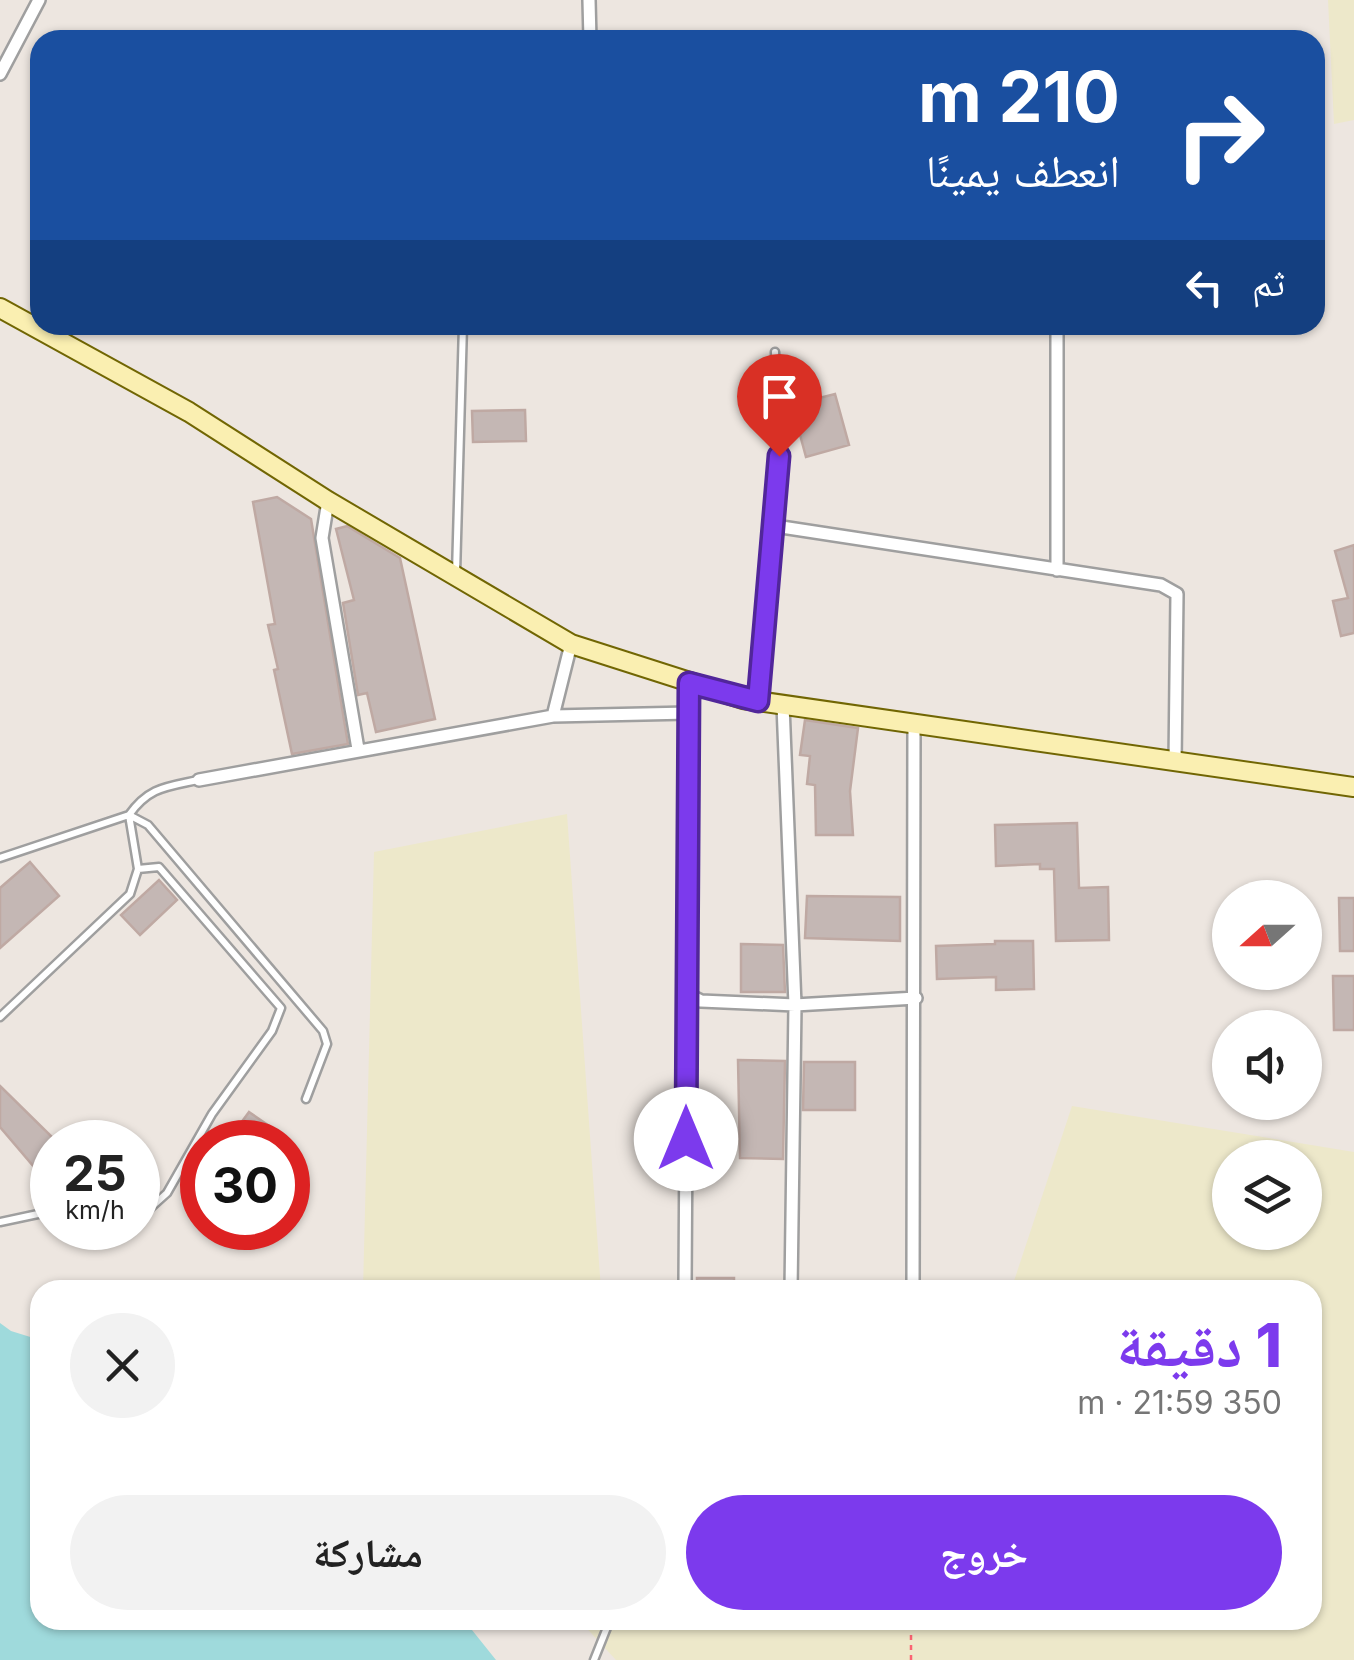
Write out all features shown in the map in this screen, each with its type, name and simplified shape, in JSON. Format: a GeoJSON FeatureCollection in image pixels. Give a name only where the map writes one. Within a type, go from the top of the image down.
{"type":"FeatureCollection","features":[{"type":"Feature","properties":{"kind":"main road"},"geometry":{"type":"LineString","coordinates":[[0,308],[30,325]]}},
{"type":"Feature","properties":{"kind":"main road"},"geometry":{"type":"LineString","coordinates":[[49,335],[189,412],[328,501],[572,644],[689,683],[783,706],[1354,787]]}},
{"type":"Feature","properties":{"kind":"street"},"geometry":{"type":"LineString","coordinates":[[0,74],[39,0]]}},
{"type":"Feature","properties":{"kind":"street"},"geometry":{"type":"LineString","coordinates":[[588,0],[590,30]]}},
{"type":"Feature","properties":{"kind":"street"},"geometry":{"type":"LineString","coordinates":[[1056,570],[1057,335]]}},
{"type":"Feature","properties":{"kind":"street"},"geometry":{"type":"LineString","coordinates":[[328,501],[322,538],[358,749]]}},
{"type":"Feature","properties":{"kind":"street"},"geometry":{"type":"LineString","coordinates":[[758,701],[775,526],[1161,585],[1176,594],[1175,763]]}},
{"type":"Feature","properties":{"kind":"street"},"geometry":{"type":"LineString","coordinates":[[553,716],[572,644]]}},
{"type":"Feature","properties":{"kind":"street"},"geometry":{"type":"LineString","coordinates":[[684,1280],[689,683]]}},
{"type":"Feature","properties":{"kind":"street"},"geometry":{"type":"LineString","coordinates":[[783,706],[794,1005],[791,1280]]}},
{"type":"Feature","properties":{"kind":"street"},"geometry":{"type":"LineString","coordinates":[[199,780],[553,716],[689,713]]}},
{"type":"Feature","properties":{"kind":"street"},"geometry":{"type":"LineString","coordinates":[[913,1280],[914,723]]}},
{"type":"Feature","properties":{"kind":"street"},"geometry":{"type":"LineString","coordinates":[[687,994],[701,1001],[794,1005],[916,998]]}},
{"type":"Feature","properties":{"kind":"lane"},"geometry":{"type":"LineString","coordinates":[[456,575],[463,335]]}},
{"type":"Feature","properties":{"kind":"lane"},"geometry":{"type":"LineString","coordinates":[[775,352],[779,456],[775,526]]}},
{"type":"Feature","properties":{"kind":"lane"},"geometry":{"type":"LineString","coordinates":[[0,858],[129,815],[143,796],[199,780]]}},
{"type":"Feature","properties":{"kind":"lane"},"geometry":{"type":"LineString","coordinates":[[0,1017],[130,894],[138,870],[129,815]]}},
{"type":"Feature","properties":{"kind":"lane"},"geometry":{"type":"LineString","coordinates":[[129,815],[148,826],[323,1031],[327,1044],[306,1099]]}},
{"type":"Feature","properties":{"kind":"lane"},"geometry":{"type":"LineString","coordinates":[[138,870],[159,866],[281,1008],[272,1031],[212,1114],[160,1199]]}},
{"type":"Feature","properties":{"kind":"lane"},"geometry":{"type":"LineString","coordinates":[[0,1222],[30,1216]]}},
{"type":"Feature","properties":{"kind":"lane"},"geometry":{"type":"LineString","coordinates":[[594,1660],[606,1630]]}},
{"type":"Feature","properties":{"kind":"path"},"geometry":{"type":"LineString","coordinates":[[911,1630],[911,1660]]}},
{"type":"Feature","properties":{"kind":"shaded area"},"geometry":{"type":"Polygon","coordinates":[[[1328,0],[1354,0],[1354,120],[1334,124],[1328,0]]]}},
{"type":"Feature","properties":{"kind":"shaded area"},"geometry":{"type":"Polygon","coordinates":[[[567,814],[600,1280],[363,1280],[374,852],[567,814]]]}},
{"type":"Feature","properties":{"kind":"shaded area"},"geometry":{"type":"Polygon","coordinates":[[[1072,1106],[1280,1140],[1212,1140],[1212,1250],[1322,1250],[1322,1147],[1354,1152],[1354,1660],[616,1660],[588,1630],[1322,1630],[1322,1280],[1014,1280],[1072,1106]]]}},
{"type":"Feature","properties":{"kind":"water"},"geometry":{"type":"Polygon","coordinates":[[[0,1323],[30,1337],[30,1630],[472,1630],[496,1660],[0,1660],[0,1323]]]}},
{"type":"Feature","properties":{"kind":"building"},"geometry":{"type":"Polygon","coordinates":[[[835,394],[849,445],[806,457],[792,405],[835,394]]]}},
{"type":"Feature","properties":{"kind":"building"},"geometry":{"type":"Polygon","coordinates":[[[525,410],[526,441],[473,442],[472,411],[525,410]]]}},
{"type":"Feature","properties":{"kind":"building"},"geometry":{"type":"Polygon","coordinates":[[[277,497],[311,519],[348,744],[292,754],[274,670],[278,669],[268,625],[275,624],[253,502],[277,497]]]}},
{"type":"Feature","properties":{"kind":"building"},"geometry":{"type":"Polygon","coordinates":[[[347,526],[400,558],[435,719],[376,732],[367,693],[358,695],[343,603],[354,600],[336,529],[347,526]]]}},
{"type":"Feature","properties":{"kind":"building"},"geometry":{"type":"Polygon","coordinates":[[[1354,545],[1354,633],[1341,636],[1333,601],[1348,598],[1335,551],[1354,545]]]}},
{"type":"Feature","properties":{"kind":"building"},"geometry":{"type":"Polygon","coordinates":[[[805,720],[858,728],[850,791],[853,835],[816,835],[815,785],[807,784],[810,756],[800,755],[805,720]]]}},
{"type":"Feature","properties":{"kind":"building"},"geometry":{"type":"Polygon","coordinates":[[[1077,823],[1079,888],[1108,887],[1109,940],[1056,941],[1054,869],[1040,869],[1040,864],[996,866],[995,825],[1077,823]]]}},
{"type":"Feature","properties":{"kind":"building"},"geometry":{"type":"Polygon","coordinates":[[[30,862],[59,896],[0,948],[0,888],[30,862]]]}},
{"type":"Feature","properties":{"kind":"building"},"geometry":{"type":"Polygon","coordinates":[[[159,880],[177,900],[140,935],[121,915],[159,880]]]}},
{"type":"Feature","properties":{"kind":"building"},"geometry":{"type":"Polygon","coordinates":[[[807,896],[900,897],[900,941],[805,938],[807,896]]]}},
{"type":"Feature","properties":{"kind":"building"},"geometry":{"type":"Polygon","coordinates":[[[1339,898],[1354,898],[1354,951],[1340,951],[1339,898]]]}},
{"type":"Feature","properties":{"kind":"building"},"geometry":{"type":"Polygon","coordinates":[[[1033,941],[1034,989],[996,990],[996,977],[937,979],[936,946],[1033,941]]]}},
{"type":"Feature","properties":{"kind":"building"},"geometry":{"type":"Polygon","coordinates":[[[741,944],[783,945],[785,992],[741,992],[741,944]]]}},
{"type":"Feature","properties":{"kind":"building"},"geometry":{"type":"Polygon","coordinates":[[[1333,976],[1354,976],[1354,1030],[1334,1030],[1333,976]]]}},
{"type":"Feature","properties":{"kind":"building"},"geometry":{"type":"Polygon","coordinates":[[[738,1060],[785,1061],[783,1159],[740,1158],[738,1060]]]}},
{"type":"Feature","properties":{"kind":"building"},"geometry":{"type":"Polygon","coordinates":[[[804,1062],[855,1062],[855,1110],[803,1110],[804,1062]]]}},
{"type":"Feature","properties":{"kind":"building"},"geometry":{"type":"Polygon","coordinates":[[[0,1086],[35,1120],[30,1120],[30,1162],[0,1127],[0,1086]]]}},
{"type":"Feature","properties":{"kind":"building"},"geometry":{"type":"Polygon","coordinates":[[[249,1112],[261,1120],[243,1120],[249,1112]]]}},
{"type":"Feature","properties":{"kind":"building"},"geometry":{"type":"Polygon","coordinates":[[[697,1278],[734,1278],[734,1280],[697,1278]]]}},
{"type":"Feature","properties":{"kind":"route"},"geometry":{"type":"LineString","coordinates":[[686,1139],[689,683],[758,701],[779,456]]}}]}
